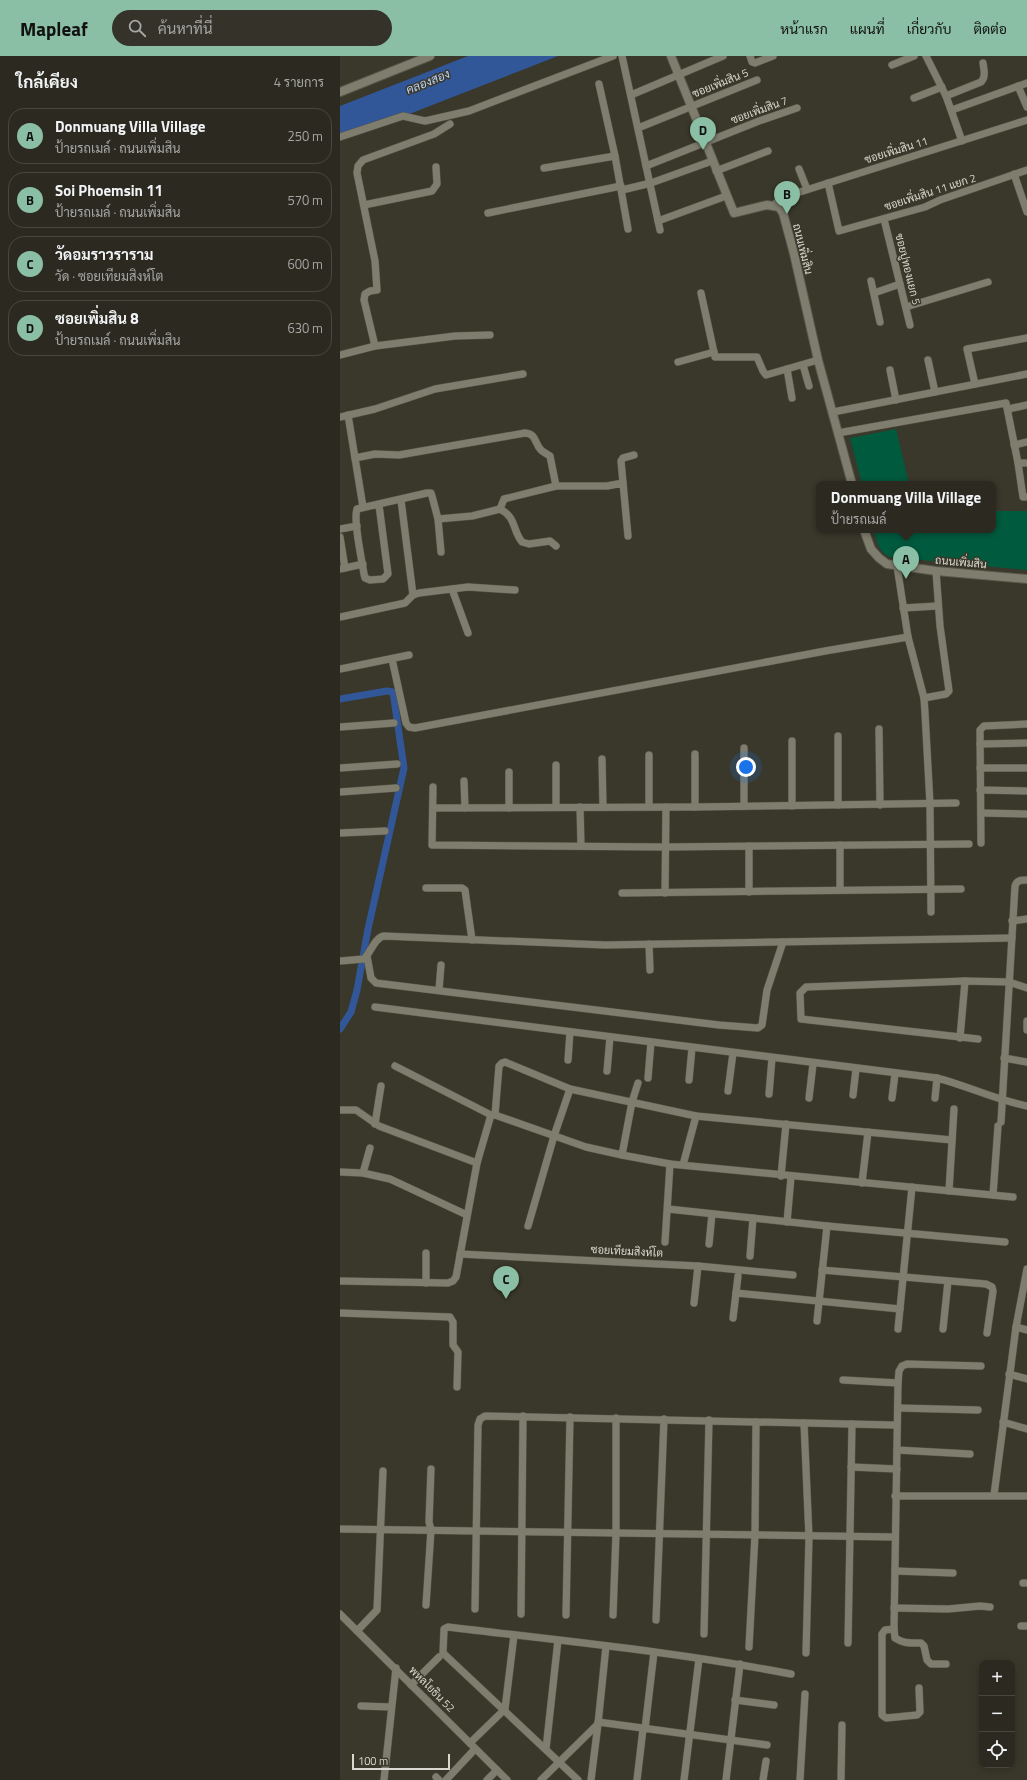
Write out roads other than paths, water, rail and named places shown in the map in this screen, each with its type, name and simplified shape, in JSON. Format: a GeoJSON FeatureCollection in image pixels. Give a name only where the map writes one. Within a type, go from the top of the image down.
{"type":"FeatureCollection","features":[{"type":"Feature","properties":{"kind":"street"},"geometry":{"type":"LineString","coordinates":[[340,92],[430,56]]}},
{"type":"Feature","properties":{"kind":"street"},"geometry":{"type":"LineString","coordinates":[[340,138],[403,116],[425,121],[469,111],[613,56]]}},
{"type":"Feature","properties":{"kind":"street"},"geometry":{"type":"LineString","coordinates":[[622,56],[660,230]]}},
{"type":"Feature","properties":{"kind":"street"},"geometry":{"type":"LineString","coordinates":[[671,56],[716,172],[734,213],[737,214],[767,205],[774,205]]}},
{"type":"Feature","properties":{"kind":"street"},"geometry":{"type":"LineString","coordinates":[[631,95],[723,56]]}},
{"type":"Feature","properties":{"kind":"street"},"geometry":{"type":"LineString","coordinates":[[752,59],[755,63],[774,56]]}},
{"type":"Feature","properties":{"kind":"street"},"geometry":{"type":"LineString","coordinates":[[892,65],[914,56]]}},
{"type":"Feature","properties":{"kind":"street"},"geometry":{"type":"LineString","coordinates":[[926,56],[952,110],[962,141]]}},
{"type":"Feature","properties":{"kind":"street"},"geometry":{"type":"LineString","coordinates":[[946,96],[981,82],[984,79],[985,74],[983,63]]}},
{"type":"Feature","properties":{"kind":"street","name":"ซอยเพิ่มสิน 5"},"geometry":{"type":"LineString","coordinates":[[638,128],[757,80]]}},
{"type":"Feature","properties":{"kind":"street"},"geometry":{"type":"LineString","coordinates":[[952,110],[1027,83]]}},
{"type":"Feature","properties":{"kind":"street"},"geometry":{"type":"LineString","coordinates":[[599,84],[615,156],[628,229]]}},
{"type":"Feature","properties":{"kind":"street"},"geometry":{"type":"LineString","coordinates":[[1018,86],[1027,107]]}},
{"type":"Feature","properties":{"kind":"street"},"geometry":{"type":"LineString","coordinates":[[914,98],[942,87]]}},
{"type":"Feature","properties":{"kind":"street","name":"ซอยเพิ่มสิน 7"},"geometry":{"type":"LineString","coordinates":[[646,166],[705,142],[798,108]]}},
{"type":"Feature","properties":{"kind":"street","name":"ซอยเพิ่มสิน 11"},"geometry":{"type":"LineString","coordinates":[[774,205],[781,198],[1027,120]]}},
{"type":"Feature","properties":{"kind":"street"},"geometry":{"type":"LineString","coordinates":[[375,346],[364,300],[365,294],[370,291],[377,290],[375,261],[357,173],[358,166],[363,160],[434,134],[450,124]]}},
{"type":"Feature","properties":{"kind":"street"},"geometry":{"type":"LineString","coordinates":[[716,172],[768,151]]}},
{"type":"Feature","properties":{"kind":"street"},"geometry":{"type":"LineString","coordinates":[[544,168],[615,156]]}},
{"type":"Feature","properties":{"kind":"street"},"geometry":{"type":"LineString","coordinates":[[488,213],[650,183],[712,161]]}},
{"type":"Feature","properties":{"kind":"street"},"geometry":{"type":"LineString","coordinates":[[364,205],[432,191],[436,184],[436,167]]}},
{"type":"Feature","properties":{"kind":"street"},"geometry":{"type":"LineString","coordinates":[[799,169],[807,190]]}},
{"type":"Feature","properties":{"kind":"street","name":"ซอยเพิ่มสิน 11 แยก 2"},"geometry":{"type":"LineString","coordinates":[[828,183],[840,231],[925,207],[940,200],[1027,170]]}},
{"type":"Feature","properties":{"kind":"street"},"geometry":{"type":"LineString","coordinates":[[1014,174],[1027,212]]}},
{"type":"Feature","properties":{"kind":"street"},"geometry":{"type":"LineString","coordinates":[[658,221],[726,196]]}},
{"type":"Feature","properties":{"kind":"street","name":"ถนนเพิ่มสิน"},"geometry":{"type":"LineString","coordinates":[[774,205],[779,207],[783,213],[794,254],[818,360],[851,481]]}},
{"type":"Feature","properties":{"kind":"street","name":"ซอยปูทองแยก 5"},"geometry":{"type":"LineString","coordinates":[[884,219],[910,326]]}},
{"type":"Feature","properties":{"kind":"street"},"geometry":{"type":"LineString","coordinates":[[871,281],[880,322]]}},
{"type":"Feature","properties":{"kind":"street"},"geometry":{"type":"LineString","coordinates":[[906,307],[988,282]]}},
{"type":"Feature","properties":{"kind":"street"},"geometry":{"type":"LineString","coordinates":[[874,294],[900,284]]}},
{"type":"Feature","properties":{"kind":"street"},"geometry":{"type":"LineString","coordinates":[[701,293],[715,357],[757,357],[766,375],[818,360]]}},
{"type":"Feature","properties":{"kind":"street"},"geometry":{"type":"LineString","coordinates":[[340,355],[375,346],[455,336],[490,335]]}},
{"type":"Feature","properties":{"kind":"street"},"geometry":{"type":"LineString","coordinates":[[975,384],[967,349],[1027,338]]}},
{"type":"Feature","properties":{"kind":"street"},"geometry":{"type":"LineString","coordinates":[[678,362],[714,352]]}},
{"type":"Feature","properties":{"kind":"street"},"geometry":{"type":"LineString","coordinates":[[928,360],[935,392]]}},
{"type":"Feature","properties":{"kind":"street"},"geometry":{"type":"LineString","coordinates":[[803,365],[809,386]]}},
{"type":"Feature","properties":{"kind":"street"},"geometry":{"type":"LineString","coordinates":[[787,370],[792,398]]}},
{"type":"Feature","properties":{"kind":"street"},"geometry":{"type":"LineString","coordinates":[[890,370],[896,400]]}},
{"type":"Feature","properties":{"kind":"street"},"geometry":{"type":"LineString","coordinates":[[340,418],[375,409],[435,389],[523,374]]}},
{"type":"Feature","properties":{"kind":"street"},"geometry":{"type":"LineString","coordinates":[[833,412],[1027,374]]}},
{"type":"Feature","properties":{"kind":"street"},"geometry":{"type":"LineString","coordinates":[[838,433],[1006,403],[1023,497],[1027,497]]}},
{"type":"Feature","properties":{"kind":"street"},"geometry":{"type":"LineString","coordinates":[[1008,410],[1027,406]]}},
{"type":"Feature","properties":{"kind":"street"},"geometry":{"type":"LineString","coordinates":[[348,416],[363,507]]}},
{"type":"Feature","properties":{"kind":"street"},"geometry":{"type":"LineString","coordinates":[[355,458],[375,454],[399,455],[525,433],[534,436],[541,450],[550,456],[556,486]]}},
{"type":"Feature","properties":{"kind":"street"},"geometry":{"type":"LineString","coordinates":[[1014,445],[1027,442]]}},
{"type":"Feature","properties":{"kind":"street"},"geometry":{"type":"LineString","coordinates":[[628,536],[621,461],[623,458],[634,455]]}},
{"type":"Feature","properties":{"kind":"street"},"geometry":{"type":"LineString","coordinates":[[1018,463],[1027,463]]}},
{"type":"Feature","properties":{"kind":"street"},"geometry":{"type":"LineString","coordinates":[[500,509],[504,499],[556,486],[607,486],[623,483]]}},
{"type":"Feature","properties":{"kind":"street"},"geometry":{"type":"LineString","coordinates":[[379,505],[388,572],[384,579],[367,580],[363,564],[356,511],[363,507],[379,505],[431,493],[438,519],[441,552]]}},
{"type":"Feature","properties":{"kind":"street"},"geometry":{"type":"LineString","coordinates":[[401,500],[413,595]]}},
{"type":"Feature","properties":{"kind":"street"},"geometry":{"type":"LineString","coordinates":[[438,519],[472,516],[500,509],[508,513],[514,522],[519,538],[522,542],[529,544],[550,541],[556,546]]}},
{"type":"Feature","properties":{"kind":"street"},"geometry":{"type":"LineString","coordinates":[[340,529],[357,526]]}},
{"type":"Feature","properties":{"kind":"street","name":"ถนนเพิ่มสิน"},"geometry":{"type":"LineString","coordinates":[[865,533],[871,549],[887,564],[936,571],[1027,579]]}},
{"type":"Feature","properties":{"kind":"street"},"geometry":{"type":"LineString","coordinates":[[340,537],[343,569],[363,564]]}},
{"type":"Feature","properties":{"kind":"street"},"geometry":{"type":"LineString","coordinates":[[897,566],[908,637],[924,698],[930,804],[931,912]]}},
{"type":"Feature","properties":{"kind":"street"},"geometry":{"type":"LineString","coordinates":[[924,698],[946,694],[949,691],[937,606],[936,571]]}},
{"type":"Feature","properties":{"kind":"street"},"geometry":{"type":"LineString","coordinates":[[340,618],[405,604],[413,595],[468,587],[515,590]]}},
{"type":"Feature","properties":{"kind":"street"},"geometry":{"type":"LineString","coordinates":[[452,589],[468,633]]}},
{"type":"Feature","properties":{"kind":"street"},"geometry":{"type":"LineString","coordinates":[[903,608],[937,606]]}},
{"type":"Feature","properties":{"kind":"street"},"geometry":{"type":"LineString","coordinates":[[392,659],[406,723],[409,727],[415,728],[825,650],[908,637]]}},
{"type":"Feature","properties":{"kind":"street"},"geometry":{"type":"LineString","coordinates":[[340,669],[409,655]]}},
{"type":"Feature","properties":{"kind":"street"},"geometry":{"type":"LineString","coordinates":[[340,727],[394,723]]}},
{"type":"Feature","properties":{"kind":"street"},"geometry":{"type":"LineString","coordinates":[[981,843],[980,730],[984,726],[1027,724]]}},
{"type":"Feature","properties":{"kind":"street"},"geometry":{"type":"LineString","coordinates":[[879,729],[880,805]]}},
{"type":"Feature","properties":{"kind":"street"},"geometry":{"type":"LineString","coordinates":[[838,736],[838,805]]}},
{"type":"Feature","properties":{"kind":"street"},"geometry":{"type":"LineString","coordinates":[[792,741],[792,806]]}},
{"type":"Feature","properties":{"kind":"street"},"geometry":{"type":"LineString","coordinates":[[980,744],[1027,744]]}},
{"type":"Feature","properties":{"kind":"street"},"geometry":{"type":"LineString","coordinates":[[744,748],[744,806]]}},
{"type":"Feature","properties":{"kind":"street"},"geometry":{"type":"LineString","coordinates":[[695,754],[695,807]]}},
{"type":"Feature","properties":{"kind":"street"},"geometry":{"type":"LineString","coordinates":[[649,755],[649,807]]}},
{"type":"Feature","properties":{"kind":"street"},"geometry":{"type":"LineString","coordinates":[[602,759],[603,807]]}},
{"type":"Feature","properties":{"kind":"street"},"geometry":{"type":"LineString","coordinates":[[340,768],[397,764]]}},
{"type":"Feature","properties":{"kind":"street"},"geometry":{"type":"LineString","coordinates":[[556,765],[556,807]]}},
{"type":"Feature","properties":{"kind":"street"},"geometry":{"type":"LineString","coordinates":[[980,768],[1027,768]]}},
{"type":"Feature","properties":{"kind":"street"},"geometry":{"type":"LineString","coordinates":[[509,772],[509,808]]}},
{"type":"Feature","properties":{"kind":"street"},"geometry":{"type":"LineString","coordinates":[[464,781],[465,808]]}},
{"type":"Feature","properties":{"kind":"street"},"geometry":{"type":"LineString","coordinates":[[433,787],[432,845],[749,846],[969,844]]}},
{"type":"Feature","properties":{"kind":"street"},"geometry":{"type":"LineString","coordinates":[[340,792],[396,788]]}},
{"type":"Feature","properties":{"kind":"street"},"geometry":{"type":"LineString","coordinates":[[980,790],[1027,791]]}},
{"type":"Feature","properties":{"kind":"street"},"geometry":{"type":"LineString","coordinates":[[433,808],[695,807],[956,803]]}},
{"type":"Feature","properties":{"kind":"street"},"geometry":{"type":"LineString","coordinates":[[665,893],[666,807]]}},
{"type":"Feature","properties":{"kind":"street"},"geometry":{"type":"LineString","coordinates":[[580,808],[580,846]]}},
{"type":"Feature","properties":{"kind":"street"},"geometry":{"type":"LineString","coordinates":[[981,813],[1027,814]]}},
{"type":"Feature","properties":{"kind":"street"},"geometry":{"type":"LineString","coordinates":[[340,833],[385,831]]}},
{"type":"Feature","properties":{"kind":"street"},"geometry":{"type":"LineString","coordinates":[[840,845],[840,890]]}},
{"type":"Feature","properties":{"kind":"street"},"geometry":{"type":"LineString","coordinates":[[749,846],[749,892]]}},
{"type":"Feature","properties":{"kind":"street"},"geometry":{"type":"LineString","coordinates":[[993,1195],[1002,1100],[1015,886],[1016,882],[1020,880],[1027,880]]}},
{"type":"Feature","properties":{"kind":"street"},"geometry":{"type":"LineString","coordinates":[[426,888],[462,888],[465,890],[472,940]]}},
{"type":"Feature","properties":{"kind":"street"},"geometry":{"type":"LineString","coordinates":[[622,894],[961,889]]}},
{"type":"Feature","properties":{"kind":"street"},"geometry":{"type":"LineString","coordinates":[[1012,921],[1027,918]]}},
{"type":"Feature","properties":{"kind":"street"},"geometry":{"type":"LineString","coordinates":[[340,961],[363,958],[380,936],[472,940],[649,944],[1012,938]]}},
{"type":"Feature","properties":{"kind":"street"},"geometry":{"type":"LineString","coordinates":[[363,958],[371,978],[376,983],[719,1025],[758,1028],[762,1025],[767,990],[783,942]]}},
{"type":"Feature","properties":{"kind":"street"},"geometry":{"type":"LineString","coordinates":[[649,944],[650,970]]}},
{"type":"Feature","properties":{"kind":"street"},"geometry":{"type":"LineString","coordinates":[[439,990],[441,965]]}},
{"type":"Feature","properties":{"kind":"street"},"geometry":{"type":"LineString","coordinates":[[960,1038],[965,981]]}},
{"type":"Feature","properties":{"kind":"street"},"geometry":{"type":"LineString","coordinates":[[978,1039],[801,1019],[800,993],[806,987],[965,981],[1009,982],[1027,988]]}},
{"type":"Feature","properties":{"kind":"street"},"geometry":{"type":"LineString","coordinates":[[375,1007],[813,1064],[937,1078],[967,1086],[1002,1100],[1027,1106]]}},
{"type":"Feature","properties":{"kind":"street"},"geometry":{"type":"LineString","coordinates":[[1027,1021],[1027,1030]]}},
{"type":"Feature","properties":{"kind":"street"},"geometry":{"type":"LineString","coordinates":[[568,1060],[570,1032]]}},
{"type":"Feature","properties":{"kind":"street"},"geometry":{"type":"LineString","coordinates":[[608,1071],[610,1037]]}},
{"type":"Feature","properties":{"kind":"street"},"geometry":{"type":"LineString","coordinates":[[648,1078],[651,1042]]}},
{"type":"Feature","properties":{"kind":"street"},"geometry":{"type":"LineString","coordinates":[[689,1080],[692,1048]]}},
{"type":"Feature","properties":{"kind":"street"},"geometry":{"type":"LineString","coordinates":[[728,1091],[733,1053]]}},
{"type":"Feature","properties":{"kind":"street"},"geometry":{"type":"LineString","coordinates":[[769,1094],[772,1058]]}},
{"type":"Feature","properties":{"kind":"street"},"geometry":{"type":"LineString","coordinates":[[1004,1058],[1027,1062]]}},
{"type":"Feature","properties":{"kind":"street"},"geometry":{"type":"LineString","coordinates":[[340,1281],[426,1283],[453,1282],[456,1277],[477,1163],[493,1115],[499,1066],[502,1062],[509,1063],[570,1089],[696,1116],[952,1140]]}},
{"type":"Feature","properties":{"kind":"street"},"geometry":{"type":"LineString","coordinates":[[809,1098],[813,1064]]}},
{"type":"Feature","properties":{"kind":"street"},"geometry":{"type":"LineString","coordinates":[[396,1066],[493,1115],[586,1147],[622,1155],[683,1166],[1012,1197]]}},
{"type":"Feature","properties":{"kind":"street"},"geometry":{"type":"LineString","coordinates":[[853,1095],[856,1069]]}},
{"type":"Feature","properties":{"kind":"street"},"geometry":{"type":"LineString","coordinates":[[892,1098],[895,1074]]}},
{"type":"Feature","properties":{"kind":"street"},"geometry":{"type":"LineString","coordinates":[[935,1098],[937,1078]]}},
{"type":"Feature","properties":{"kind":"street"},"geometry":{"type":"LineString","coordinates":[[622,1155],[632,1102],[638,1083]]}},
{"type":"Feature","properties":{"kind":"street"},"geometry":{"type":"LineString","coordinates":[[376,1124],[381,1086]]}},
{"type":"Feature","properties":{"kind":"street"},"geometry":{"type":"LineString","coordinates":[[528,1226],[554,1136],[570,1089]]}},
{"type":"Feature","properties":{"kind":"street"},"geometry":{"type":"LineString","coordinates":[[949,1191],[954,1109]]}},
{"type":"Feature","properties":{"kind":"street"},"geometry":{"type":"LineString","coordinates":[[340,1110],[356,1110],[376,1124],[477,1163]]}},
{"type":"Feature","properties":{"kind":"street"},"geometry":{"type":"LineString","coordinates":[[683,1166],[696,1116]]}},
{"type":"Feature","properties":{"kind":"street"},"geometry":{"type":"LineString","coordinates":[[781,1176],[786,1124]]}},
{"type":"Feature","properties":{"kind":"street"},"geometry":{"type":"LineString","coordinates":[[862,1183],[868,1132]]}},
{"type":"Feature","properties":{"kind":"street"},"geometry":{"type":"LineString","coordinates":[[363,1173],[370,1148]]}},
{"type":"Feature","properties":{"kind":"street"},"geometry":{"type":"LineString","coordinates":[[665,1242],[670,1164]]}},
{"type":"Feature","properties":{"kind":"street"},"geometry":{"type":"LineString","coordinates":[[340,1172],[363,1173],[390,1179],[467,1215]]}},
{"type":"Feature","properties":{"kind":"street"},"geometry":{"type":"LineString","coordinates":[[787,1222],[791,1177]]}},
{"type":"Feature","properties":{"kind":"street"},"geometry":{"type":"LineString","coordinates":[[898,1329],[912,1187]]}},
{"type":"Feature","properties":{"kind":"street"},"geometry":{"type":"LineString","coordinates":[[668,1209],[827,1226],[1005,1242]]}},
{"type":"Feature","properties":{"kind":"street"},"geometry":{"type":"LineString","coordinates":[[709,1244],[712,1214]]}},
{"type":"Feature","properties":{"kind":"street"},"geometry":{"type":"LineString","coordinates":[[750,1256],[753,1218]]}},
{"type":"Feature","properties":{"kind":"street"},"geometry":{"type":"LineString","coordinates":[[817,1321],[827,1226]]}},
{"type":"Feature","properties":{"kind":"street"},"geometry":{"type":"LineString","coordinates":[[426,1253],[426,1283]]}},
{"type":"Feature","properties":{"kind":"street","name":"ซอยเทียมสิงห์โต"},"geometry":{"type":"LineString","coordinates":[[460,1254],[698,1266],[793,1274]]}},
{"type":"Feature","properties":{"kind":"street"},"geometry":{"type":"LineString","coordinates":[[694,1303],[698,1266]]}},
{"type":"Feature","properties":{"kind":"street"},"geometry":{"type":"LineString","coordinates":[[994,1495],[1009,1374],[1016,1327],[1026,1282],[1027,1269]]}},
{"type":"Feature","properties":{"kind":"street"},"geometry":{"type":"LineString","coordinates":[[822,1270],[986,1284],[992,1287],[994,1291],[987,1334]]}},
{"type":"Feature","properties":{"kind":"street"},"geometry":{"type":"LineString","coordinates":[[733,1318],[738,1276]]}},
{"type":"Feature","properties":{"kind":"street"},"geometry":{"type":"LineString","coordinates":[[943,1328],[948,1280]]}},
{"type":"Feature","properties":{"kind":"street"},"geometry":{"type":"LineString","coordinates":[[736,1293],[900,1310]]}},
{"type":"Feature","properties":{"kind":"street"},"geometry":{"type":"LineString","coordinates":[[340,1313],[450,1317],[453,1322],[453,1344],[458,1352],[457,1387]]}},
{"type":"Feature","properties":{"kind":"street"},"geometry":{"type":"LineString","coordinates":[[1016,1327],[1027,1330]]}},
{"type":"Feature","properties":{"kind":"street"},"geometry":{"type":"LineString","coordinates":[[946,1664],[932,1664],[927,1660],[924,1646],[921,1643],[907,1643],[895,1638],[895,1496],[899,1371],[902,1366],[907,1364],[981,1366]]}},
{"type":"Feature","properties":{"kind":"street"},"geometry":{"type":"LineString","coordinates":[[1009,1374],[1027,1379]]}},
{"type":"Feature","properties":{"kind":"street"},"geometry":{"type":"LineString","coordinates":[[843,1380],[898,1383]]}},
{"type":"Feature","properties":{"kind":"street"},"geometry":{"type":"LineString","coordinates":[[898,1408],[978,1410]]}},
{"type":"Feature","properties":{"kind":"street"},"geometry":{"type":"LineString","coordinates":[[475,1608],[478,1425],[480,1419],[485,1416],[893,1425]]}},
{"type":"Feature","properties":{"kind":"street"},"geometry":{"type":"LineString","coordinates":[[521,1614],[522,1416]]}},
{"type":"Feature","properties":{"kind":"street"},"geometry":{"type":"LineString","coordinates":[[566,1615],[570,1417]]}},
{"type":"Feature","properties":{"kind":"street"},"geometry":{"type":"LineString","coordinates":[[612,1615],[616,1533],[616,1418]]}},
{"type":"Feature","properties":{"kind":"street"},"geometry":{"type":"LineString","coordinates":[[656,1620],[664,1419]]}},
{"type":"Feature","properties":{"kind":"street"},"geometry":{"type":"LineString","coordinates":[[704,1634],[709,1420]]}},
{"type":"Feature","properties":{"kind":"street"},"geometry":{"type":"LineString","coordinates":[[749,1647],[755,1535],[756,1422]]}},
{"type":"Feature","properties":{"kind":"street"},"geometry":{"type":"LineString","coordinates":[[1003,1422],[1027,1429]]}},
{"type":"Feature","properties":{"kind":"street"},"geometry":{"type":"LineString","coordinates":[[804,1423],[809,1537],[806,1653]]}},
{"type":"Feature","properties":{"kind":"street"},"geometry":{"type":"LineString","coordinates":[[848,1643],[852,1424]]}},
{"type":"Feature","properties":{"kind":"street"},"geometry":{"type":"LineString","coordinates":[[897,1450],[970,1454]]}},
{"type":"Feature","properties":{"kind":"street"},"geometry":{"type":"LineString","coordinates":[[851,1467],[897,1469]]}},
{"type":"Feature","properties":{"kind":"street"},"geometry":{"type":"LineString","coordinates":[[426,1605],[431,1530],[429,1522],[431,1469]]}},
{"type":"Feature","properties":{"kind":"street"},"geometry":{"type":"LineString","coordinates":[[357,1631],[377,1610],[383,1471]]}},
{"type":"Feature","properties":{"kind":"street"},"geometry":{"type":"LineString","coordinates":[[895,1496],[1027,1496]]}},
{"type":"Feature","properties":{"kind":"street"},"geometry":{"type":"LineString","coordinates":[[340,1529],[477,1530],[809,1537],[895,1537]]}},
{"type":"Feature","properties":{"kind":"street"},"geometry":{"type":"LineString","coordinates":[[895,1571],[953,1574]]}},
{"type":"Feature","properties":{"kind":"street"},"geometry":{"type":"LineString","coordinates":[[894,1608],[948,1609],[980,1606],[990,1607]]}},
{"type":"Feature","properties":{"kind":"street","name":"พหลโยธิน 52"},"geometry":{"type":"LineString","coordinates":[[340,1614],[507,1780]]}},
{"type":"Feature","properties":{"kind":"street"},"geometry":{"type":"LineString","coordinates":[[578,1780],[505,1709],[443,1653],[444,1629],[448,1627],[654,1652],[740,1664],[791,1674]]}},
{"type":"Feature","properties":{"kind":"street"},"geometry":{"type":"LineString","coordinates":[[894,1629],[886,1630],[882,1634],[882,1715],[886,1718],[917,1715],[920,1712],[919,1688]]}},
{"type":"Feature","properties":{"kind":"street"},"geometry":{"type":"LineString","coordinates":[[446,1780],[505,1709],[514,1635]]}},
{"type":"Feature","properties":{"kind":"street"},"geometry":{"type":"LineString","coordinates":[[546,1749],[558,1640]]}},
{"type":"Feature","properties":{"kind":"street"},"geometry":{"type":"LineString","coordinates":[[591,1780],[606,1646]]}},
{"type":"Feature","properties":{"kind":"street"},"geometry":{"type":"LineString","coordinates":[[636,1780],[654,1652]]}},
{"type":"Feature","properties":{"kind":"street"},"geometry":{"type":"LineString","coordinates":[[412,1684],[439,1657]]}},
{"type":"Feature","properties":{"kind":"street"},"geometry":{"type":"LineString","coordinates":[[684,1780],[699,1659]]}},
{"type":"Feature","properties":{"kind":"street"},"geometry":{"type":"LineString","coordinates":[[726,1780],[740,1664]]}},
{"type":"Feature","properties":{"kind":"street"},"geometry":{"type":"LineString","coordinates":[[384,1780],[396,1668]]}},
{"type":"Feature","properties":{"kind":"street"},"geometry":{"type":"LineString","coordinates":[[800,1780],[805,1694]]}},
{"type":"Feature","properties":{"kind":"street"},"geometry":{"type":"LineString","coordinates":[[735,1700],[774,1705]]}},
{"type":"Feature","properties":{"kind":"street"},"geometry":{"type":"LineString","coordinates":[[361,1706],[391,1707]]}},
{"type":"Feature","properties":{"kind":"street"},"geometry":{"type":"LineString","coordinates":[[598,1723],[767,1745]]}},
{"type":"Feature","properties":{"kind":"street"},"geometry":{"type":"LineString","coordinates":[[541,1780],[598,1723]]}},
{"type":"Feature","properties":{"kind":"street"},"geometry":{"type":"LineString","coordinates":[[840,1780],[842,1726]]}},
{"type":"Feature","properties":{"kind":"street"},"geometry":{"type":"LineString","coordinates":[[763,1780],[766,1761]]}},
{"type":"Feature","properties":{"kind":"street"},"geometry":{"type":"LineString","coordinates":[[487,1780],[497,1770]]}},
{"type":"Feature","properties":{"kind":"water","name":"คลองสอง"},"geometry":{"type":"Polygon","coordinates":[[[468,56],[558,56],[340,141],[340,106],[468,56]]]}},
{"type":"Feature","properties":{"kind":"waterway"},"geometry":{"type":"LineString","coordinates":[[340,699],[387,691],[393,692],[404,768],[368,929],[357,990],[351,1012],[340,1029]]}},
{"type":"Feature","properties":{"kind":"place","name":"ซอยเพิ่มสิน 8"},"geometry":{"type":"Point","coordinates":[703,150]}},
{"type":"Feature","properties":{"kind":"place","name":"Soi Phoemsin 11"},"geometry":{"type":"Point","coordinates":[787,214]}},
{"type":"Feature","properties":{"kind":"place","name":"Donmuang Villa Village"},"geometry":{"type":"Point","coordinates":[906,579]}},
{"type":"Feature","properties":{"kind":"place","name":"วัดอมราวราราม"},"geometry":{"type":"Point","coordinates":[506,1299]}}]}
